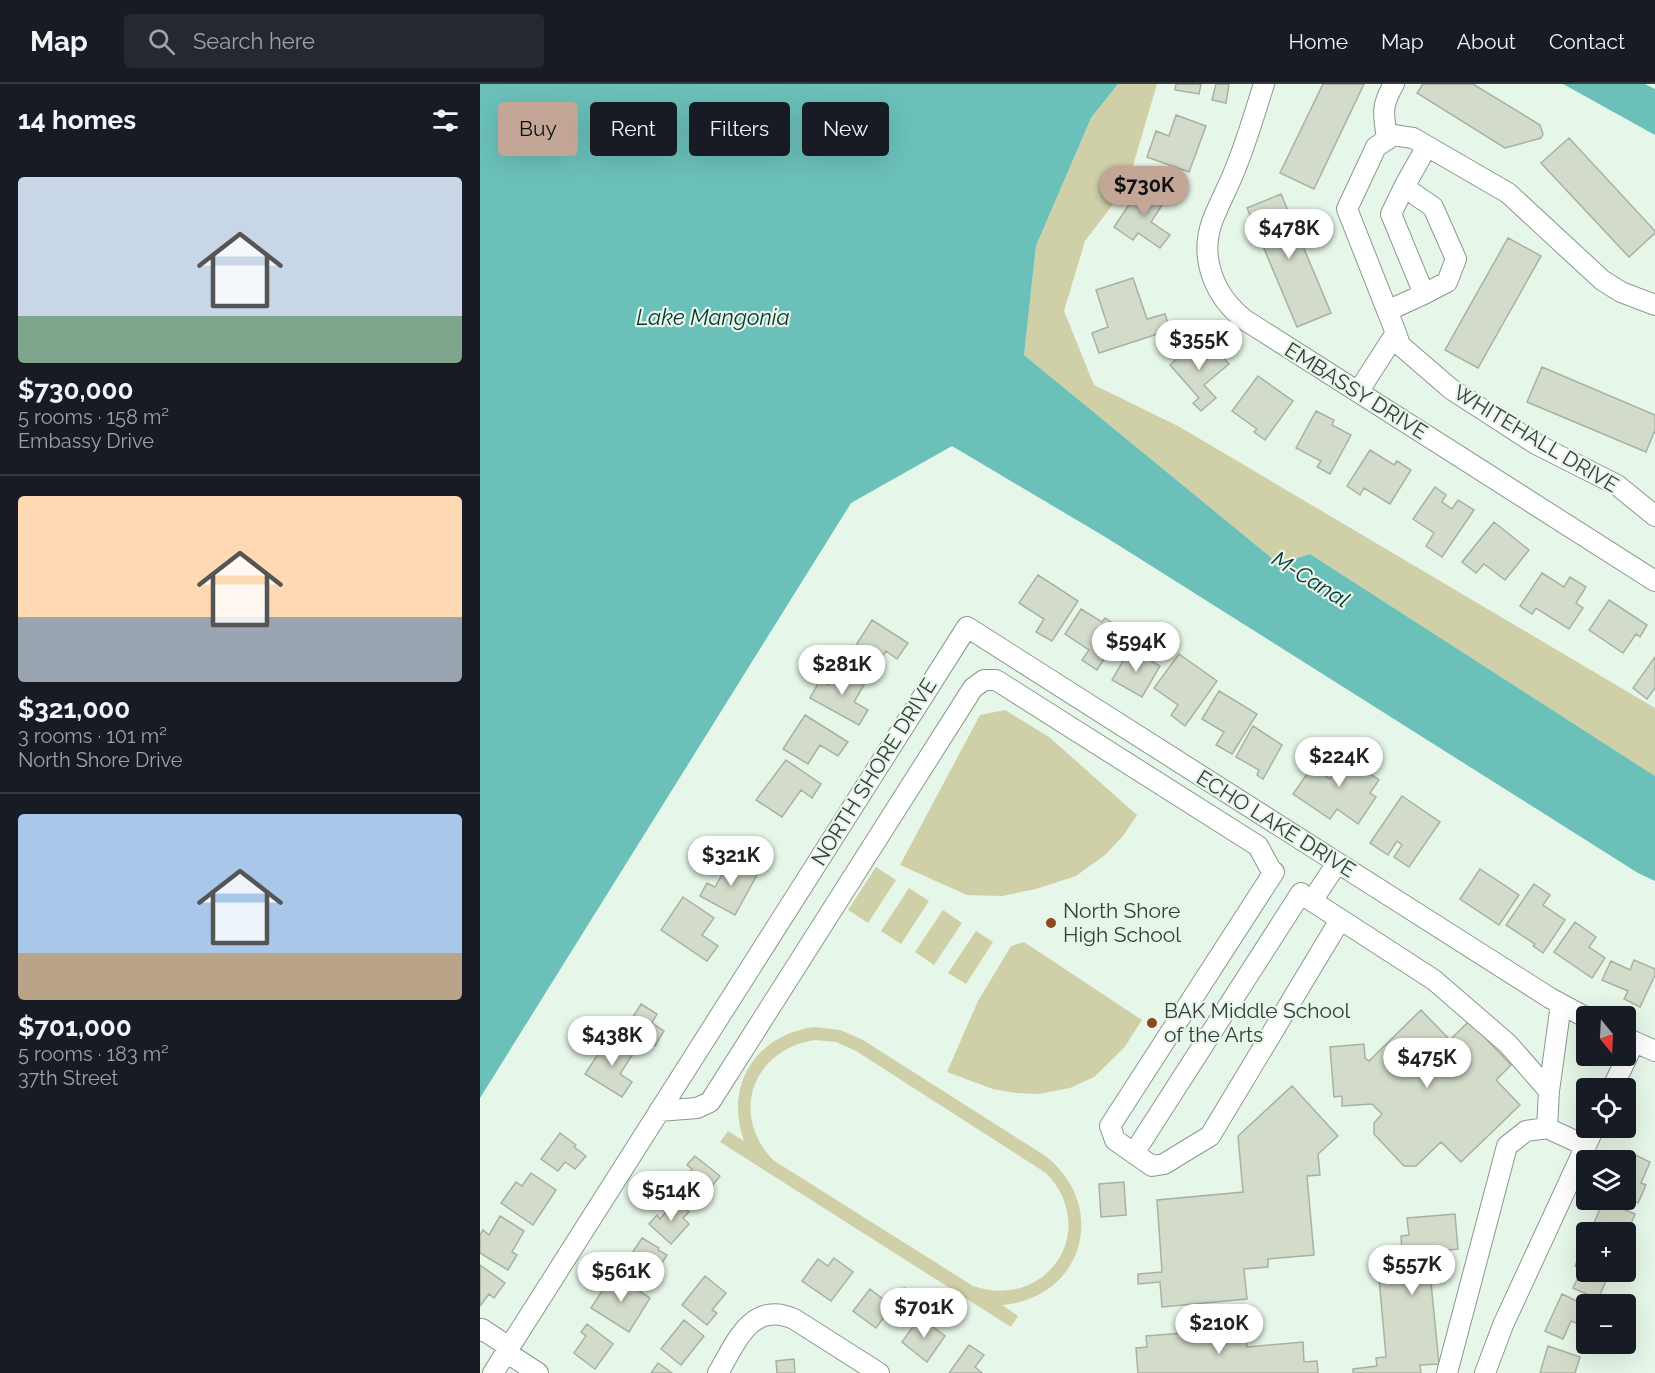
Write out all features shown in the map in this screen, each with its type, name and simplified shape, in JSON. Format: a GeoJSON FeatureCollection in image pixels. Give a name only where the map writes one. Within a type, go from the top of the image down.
{"type":"FeatureCollection","features":[{"type":"Feature","properties":{"kind":"street","name":"EMBASSY DRIVE"},"geometry":{"type":"LineString","coordinates":[[1264,84],[1253,121],[1209,233],[1208,254],[1213,280],[1222,298],[1236,314],[1655,580]]}},
{"type":"Feature","properties":{"kind":"street"},"geometry":{"type":"LineString","coordinates":[[1387,140],[1383,109],[1385,99],[1394,84]]}},
{"type":"Feature","properties":{"kind":"street"},"geometry":{"type":"LineString","coordinates":[[1387,140],[1393,135],[1413,138],[1508,193],[1602,280],[1621,292],[1655,305]]}},
{"type":"Feature","properties":{"kind":"street","name":"WHITEHALL DRIVE"},"geometry":{"type":"LineString","coordinates":[[1387,140],[1376,147],[1347,209],[1400,345],[1451,389],[1536,444],[1617,485],[1655,516]]}},
{"type":"Feature","properties":{"kind":"street"},"geometry":{"type":"LineString","coordinates":[[1424,294],[1391,214],[1427,146]]}},
{"type":"Feature","properties":{"kind":"street"},"geometry":{"type":"LineString","coordinates":[[1387,311],[1447,282],[1456,259],[1432,207],[1404,187]]}},
{"type":"Feature","properties":{"kind":"street"},"geometry":{"type":"LineString","coordinates":[[1358,392],[1396,333]]}},
{"type":"Feature","properties":{"kind":"street","name":"ECHO LAKE DRIVE"},"geometry":{"type":"LineString","coordinates":[[967,627],[1576,1012]]}},
{"type":"Feature","properties":{"kind":"street","name":"NORTH SHORE DRIVE"},"geometry":{"type":"LineString","coordinates":[[493,1373],[967,627]]}},
{"type":"Feature","properties":{"kind":"street"},"geometry":{"type":"LineString","coordinates":[[659,1111],[697,1108],[710,1102],[973,688],[984,680],[996,680],[1258,846],[1271,870],[1306,897],[1434,980],[1508,1044],[1549,1091]]}},
{"type":"Feature","properties":{"kind":"street"},"geometry":{"type":"LineString","coordinates":[[1134,1154],[1306,897],[1337,863]]}},
{"type":"Feature","properties":{"kind":"street"},"geometry":{"type":"LineString","coordinates":[[1274,872],[1110,1126],[1115,1140],[1134,1154],[1152,1166],[1164,1164],[1210,1136],[1340,920]]}},
{"type":"Feature","properties":{"kind":"street"},"geometry":{"type":"LineString","coordinates":[[1547,1128],[1549,1091],[1561,1004]]}},
{"type":"Feature","properties":{"kind":"street"},"geometry":{"type":"LineString","coordinates":[[1636,1043],[1655,1051]]}},
{"type":"Feature","properties":{"kind":"street"},"geometry":{"type":"LineString","coordinates":[[1447,1373],[1507,1146],[1526,1131],[1547,1128],[1586,1146]]}},
{"type":"Feature","properties":{"kind":"street"},"geometry":{"type":"LineString","coordinates":[[1485,1373],[1503,1325],[1590,1138]]}},
{"type":"Feature","properties":{"kind":"street"},"geometry":{"type":"LineString","coordinates":[[718,1373],[745,1329],[762,1315],[773,1313],[784,1314],[794,1319],[879,1373]]}},
{"type":"Feature","properties":{"kind":"street"},"geometry":{"type":"LineString","coordinates":[[480,1331],[482,1329],[538,1373]]}},
{"type":"Feature","properties":{"kind":"green space"},"geometry":{"type":"Polygon","coordinates":[[[1118,84],[1157,84],[1127,186],[1085,241],[1064,311],[1094,385],[1178,426],[1655,708],[1655,776],[1310,554],[1279,564],[1024,355],[1036,246],[1091,118],[1118,84]]]}},
{"type":"Feature","properties":{"kind":"green space"},"geometry":{"type":"Polygon","coordinates":[[[1005,710],[1049,737],[1137,815],[1123,836],[1105,855],[1076,876],[1036,889],[1002,896],[967,895],[900,865],[980,715],[1005,710]]]}},
{"type":"Feature","properties":{"kind":"green space"},"geometry":{"type":"Polygon","coordinates":[[[876,867],[896,880],[868,923],[848,910],[876,867]]]}},
{"type":"Feature","properties":{"kind":"green space"},"geometry":{"type":"Polygon","coordinates":[[[909,888],[929,901],[901,944],[881,931],[909,888]]]}},
{"type":"Feature","properties":{"kind":"green space"},"geometry":{"type":"Polygon","coordinates":[[[943,910],[962,923],[934,965],[915,952],[943,910]]]}},
{"type":"Feature","properties":{"kind":"green space"},"geometry":{"type":"Polygon","coordinates":[[[976,931],[993,942],[966,984],[948,973],[976,931]]]}},
{"type":"Feature","properties":{"kind":"green space"},"geometry":{"type":"Polygon","coordinates":[[[1024,942],[1142,1020],[1124,1048],[1094,1077],[1070,1088],[1038,1094],[1016,1093],[993,1089],[947,1072],[978,1001],[1011,946],[1024,942]]]}},
{"type":"Feature","properties":{"kind":"green space"},"geometry":{"type":"Polygon","coordinates":[[[814,1027],[840,1030],[863,1040],[1044,1155],[1065,1176],[1077,1199],[1081,1223],[1078,1246],[1069,1268],[1052,1286],[1030,1299],[1002,1305],[1018,1316],[1011,1327],[720,1142],[728,1131],[744,1141],[739,1120],[738,1101],[742,1082],[750,1066],[761,1052],[776,1040],[814,1027]],[[815,1040],[794,1046],[776,1056],[763,1070],[754,1086],[751,1104],[752,1123],[760,1142],[773,1160],[973,1286],[1000,1291],[1023,1287],[1043,1276],[1058,1260],[1067,1240],[1068,1218],[1062,1195],[1046,1173],[856,1051],[836,1042],[815,1040]]]}},
{"type":"Feature","properties":{"kind":"water","name":"Lake Mangonia"},"geometry":{"type":"Polygon","coordinates":[[[480,84],[1118,84],[1091,118],[1036,246],[1024,355],[1279,564],[1310,554],[1655,776],[1655,881],[1638,873],[1107,538],[952,446],[851,503],[480,1098],[480,84]]]}},
{"type":"Feature","properties":{"kind":"water"},"geometry":{"type":"Polygon","coordinates":[[[1563,84],[1645,84],[1655,89],[1655,135],[1563,84]]]}},
{"type":"Feature","properties":{"kind":"building"},"geometry":{"type":"Polygon","coordinates":[[[1176,84],[1201,84],[1199,94],[1175,90],[1176,84]]]}},
{"type":"Feature","properties":{"kind":"building"},"geometry":{"type":"Polygon","coordinates":[[[1216,84],[1229,84],[1226,103],[1212,100],[1216,84]]]}},
{"type":"Feature","properties":{"kind":"building"},"geometry":{"type":"Polygon","coordinates":[[[1323,84],[1364,84],[1314,189],[1280,173],[1323,84]]]}},
{"type":"Feature","properties":{"kind":"building"},"geometry":{"type":"Polygon","coordinates":[[[1423,84],[1473,84],[1540,125],[1543,134],[1541,138],[1505,148],[1417,93],[1423,84]]]}},
{"type":"Feature","properties":{"kind":"building"},"geometry":{"type":"Polygon","coordinates":[[[1176,115],[1206,126],[1189,172],[1147,157],[1156,131],[1169,136],[1176,115]]]}},
{"type":"Feature","properties":{"kind":"building"},"geometry":{"type":"Polygon","coordinates":[[[1569,138],[1655,231],[1629,257],[1541,163],[1569,138]]]}},
{"type":"Feature","properties":{"kind":"building"},"geometry":{"type":"Polygon","coordinates":[[[1150,184],[1168,196],[1151,222],[1170,235],[1160,248],[1138,233],[1133,240],[1114,227],[1135,196],[1139,199],[1150,184]]]}},
{"type":"Feature","properties":{"kind":"building"},"geometry":{"type":"Polygon","coordinates":[[[1281,194],[1331,313],[1297,327],[1247,208],[1281,194]]]}},
{"type":"Feature","properties":{"kind":"building"},"geometry":{"type":"Polygon","coordinates":[[[1508,238],[1541,256],[1478,368],[1445,350],[1508,238]]]}},
{"type":"Feature","properties":{"kind":"building"},"geometry":{"type":"Polygon","coordinates":[[[1133,278],[1147,319],[1165,314],[1170,330],[1099,353],[1092,333],[1108,327],[1096,290],[1133,278]]]}},
{"type":"Feature","properties":{"kind":"building"},"geometry":{"type":"Polygon","coordinates":[[[1200,338],[1209,347],[1202,353],[1207,359],[1217,351],[1229,364],[1204,385],[1216,398],[1201,411],[1193,403],[1199,398],[1170,365],[1200,338]]]}},
{"type":"Feature","properties":{"kind":"building"},"geometry":{"type":"Polygon","coordinates":[[[1542,367],[1655,415],[1655,430],[1646,452],[1527,402],[1542,367]]]}},
{"type":"Feature","properties":{"kind":"building"},"geometry":{"type":"Polygon","coordinates":[[[1258,376],[1293,401],[1265,440],[1254,432],[1257,429],[1232,411],[1258,376]]]}},
{"type":"Feature","properties":{"kind":"building"},"geometry":{"type":"Polygon","coordinates":[[[1316,411],[1334,420],[1332,425],[1351,435],[1330,474],[1317,467],[1321,461],[1296,448],[1316,411]]]}},
{"type":"Feature","properties":{"kind":"building"},"geometry":{"type":"Polygon","coordinates":[[[1370,450],[1394,465],[1397,461],[1411,470],[1390,504],[1364,488],[1360,495],[1347,486],[1370,450]]]}},
{"type":"Feature","properties":{"kind":"building"},"geometry":{"type":"Polygon","coordinates":[[[1435,487],[1446,495],[1442,502],[1452,509],[1458,500],[1474,510],[1442,557],[1426,546],[1434,533],[1413,519],[1435,487]]]}},
{"type":"Feature","properties":{"kind":"building"},"geometry":{"type":"Polygon","coordinates":[[[1494,522],[1529,550],[1505,580],[1484,564],[1476,573],[1462,562],[1494,522]]]}},
{"type":"Feature","properties":{"kind":"building"},"geometry":{"type":"Polygon","coordinates":[[[1542,573],[1564,587],[1570,577],[1586,587],[1576,603],[1583,608],[1569,629],[1536,608],[1532,614],[1520,606],[1542,573]]]}},
{"type":"Feature","properties":{"kind":"building"},"geometry":{"type":"Polygon","coordinates":[[[1038,575],[1078,601],[1052,641],[1036,632],[1044,619],[1019,603],[1038,575]]]}},
{"type":"Feature","properties":{"kind":"building"},"geometry":{"type":"Polygon","coordinates":[[[1609,600],[1647,625],[1640,637],[1636,634],[1623,653],[1589,630],[1609,600]]]}},
{"type":"Feature","properties":{"kind":"building"},"geometry":{"type":"Polygon","coordinates":[[[1081,609],[1102,622],[1105,618],[1123,630],[1097,670],[1082,660],[1089,650],[1065,634],[1081,609]]]}},
{"type":"Feature","properties":{"kind":"building"},"geometry":{"type":"Polygon","coordinates":[[[872,620],[908,643],[897,659],[886,651],[871,673],[845,656],[852,645],[855,647],[872,620]]]}},
{"type":"Feature","properties":{"kind":"building"},"geometry":{"type":"Polygon","coordinates":[[[1130,649],[1160,666],[1142,697],[1112,680],[1130,649]]]}},
{"type":"Feature","properties":{"kind":"building"},"geometry":{"type":"Polygon","coordinates":[[[1179,654],[1217,681],[1185,726],[1171,715],[1178,705],[1154,688],[1179,654]]]}},
{"type":"Feature","properties":{"kind":"building"},"geometry":{"type":"Polygon","coordinates":[[[1655,657],[1655,688],[1647,699],[1633,688],[1655,657]]]}},
{"type":"Feature","properties":{"kind":"building"},"geometry":{"type":"Polygon","coordinates":[[[838,668],[865,683],[854,702],[868,710],[859,725],[810,698],[820,680],[829,685],[838,668]]]}},
{"type":"Feature","properties":{"kind":"building"},"geometry":{"type":"Polygon","coordinates":[[[1219,691],[1257,714],[1232,754],[1216,745],[1224,732],[1202,719],[1219,691]]]}},
{"type":"Feature","properties":{"kind":"building"},"geometry":{"type":"Polygon","coordinates":[[[805,715],[848,742],[838,756],[820,745],[808,764],[783,749],[805,715]]]}},
{"type":"Feature","properties":{"kind":"building"},"geometry":{"type":"Polygon","coordinates":[[[1253,726],[1282,745],[1263,779],[1257,775],[1259,770],[1236,757],[1253,726]]]}},
{"type":"Feature","properties":{"kind":"building"},"geometry":{"type":"Polygon","coordinates":[[[1328,745],[1379,780],[1370,793],[1376,797],[1358,824],[1337,809],[1330,819],[1293,794],[1312,767],[1330,779],[1336,771],[1319,760],[1328,745]]]}},
{"type":"Feature","properties":{"kind":"building"},"geometry":{"type":"Polygon","coordinates":[[[786,760],[821,784],[812,798],[801,790],[782,817],[756,800],[786,760]]]}},
{"type":"Feature","properties":{"kind":"building"},"geometry":{"type":"Polygon","coordinates":[[[1402,796],[1440,822],[1409,867],[1394,857],[1402,845],[1397,841],[1388,855],[1370,843],[1402,796]]]}},
{"type":"Feature","properties":{"kind":"building"},"geometry":{"type":"Polygon","coordinates":[[[731,859],[758,873],[735,915],[700,896],[707,883],[715,887],[731,859]]]}},
{"type":"Feature","properties":{"kind":"building"},"geometry":{"type":"Polygon","coordinates":[[[1480,869],[1519,895],[1499,925],[1460,899],[1480,869]]]}},
{"type":"Feature","properties":{"kind":"building"},"geometry":{"type":"Polygon","coordinates":[[[1534,884],[1550,895],[1543,905],[1565,920],[1543,953],[1533,946],[1535,944],[1506,925],[1534,884]]]}},
{"type":"Feature","properties":{"kind":"building"},"geometry":{"type":"Polygon","coordinates":[[[683,897],[714,918],[702,935],[718,946],[707,961],[661,930],[683,897]]]}},
{"type":"Feature","properties":{"kind":"building"},"geometry":{"type":"Polygon","coordinates":[[[1575,922],[1596,937],[1589,947],[1605,958],[1592,978],[1554,952],[1575,922]]]}},
{"type":"Feature","properties":{"kind":"building"},"geometry":{"type":"Polygon","coordinates":[[[1634,960],[1655,969],[1655,975],[1640,1007],[1624,999],[1628,991],[1602,980],[1611,961],[1630,970],[1634,960]]]}},
{"type":"Feature","properties":{"kind":"building"},"geometry":{"type":"Polygon","coordinates":[[[641,1004],[657,1014],[652,1023],[664,1031],[655,1046],[626,1028],[641,1004]]]}},
{"type":"Feature","properties":{"kind":"building"},"geometry":{"type":"Polygon","coordinates":[[[1421,1010],[1450,1040],[1469,1021],[1511,1065],[1496,1080],[1520,1105],[1461,1162],[1441,1142],[1416,1166],[1404,1166],[1374,1134],[1374,1123],[1382,1114],[1372,1104],[1342,1106],[1342,1096],[1334,1097],[1330,1047],[1364,1044],[1365,1058],[1369,1061],[1421,1010]]]}},
{"type":"Feature","properties":{"kind":"building"},"geometry":{"type":"Polygon","coordinates":[[[610,1036],[634,1052],[620,1074],[632,1082],[622,1097],[585,1074],[610,1036]]]}},
{"type":"Feature","properties":{"kind":"building"},"geometry":{"type":"Polygon","coordinates":[[[1292,1086],[1338,1136],[1318,1154],[1320,1175],[1307,1176],[1314,1255],[1268,1259],[1268,1267],[1244,1269],[1247,1299],[1162,1307],[1160,1282],[1138,1284],[1138,1274],[1162,1272],[1157,1200],[1243,1192],[1238,1136],[1292,1086]]]}},
{"type":"Feature","properties":{"kind":"building"},"geometry":{"type":"Polygon","coordinates":[[[560,1133],[586,1156],[575,1169],[565,1162],[558,1171],[541,1159],[560,1133]]]}},
{"type":"Feature","properties":{"kind":"building"},"geometry":{"type":"Polygon","coordinates":[[[1636,1155],[1650,1162],[1641,1183],[1646,1185],[1638,1203],[1636,1202],[1636,1155]]]}},
{"type":"Feature","properties":{"kind":"building"},"geometry":{"type":"Polygon","coordinates":[[[695,1156],[720,1176],[701,1200],[681,1184],[692,1169],[687,1165],[695,1156]]]}},
{"type":"Feature","properties":{"kind":"building"},"geometry":{"type":"Polygon","coordinates":[[[531,1173],[556,1190],[533,1225],[501,1203],[516,1182],[522,1186],[531,1173]]]}},
{"type":"Feature","properties":{"kind":"building"},"geometry":{"type":"Polygon","coordinates":[[[1124,1182],[1126,1215],[1101,1217],[1099,1184],[1124,1182]]]}},
{"type":"Feature","properties":{"kind":"building"},"geometry":{"type":"Polygon","coordinates":[[[676,1200],[689,1212],[683,1218],[689,1224],[671,1244],[649,1224],[657,1215],[660,1219],[676,1200]]]}},
{"type":"Feature","properties":{"kind":"building"},"geometry":{"type":"Polygon","coordinates":[[[1599,1210],[1625,1210],[1635,1214],[1632,1222],[1594,1222],[1599,1210]]]}},
{"type":"Feature","properties":{"kind":"building"},"geometry":{"type":"Polygon","coordinates":[[[1455,1214],[1458,1249],[1428,1252],[1439,1364],[1420,1365],[1421,1373],[1353,1373],[1353,1369],[1377,1366],[1376,1358],[1386,1357],[1377,1255],[1402,1252],[1401,1236],[1409,1235],[1407,1218],[1455,1214]]]}},
{"type":"Feature","properties":{"kind":"building"},"geometry":{"type":"Polygon","coordinates":[[[500,1216],[524,1231],[512,1252],[517,1255],[508,1270],[480,1253],[480,1235],[483,1230],[489,1235],[500,1216]]]}},
{"type":"Feature","properties":{"kind":"building"},"geometry":{"type":"Polygon","coordinates":[[[642,1238],[667,1255],[648,1285],[622,1268],[642,1238]]]}},
{"type":"Feature","properties":{"kind":"building"},"geometry":{"type":"Polygon","coordinates":[[[834,1258],[853,1272],[831,1301],[802,1281],[818,1259],[828,1266],[834,1258]]]}},
{"type":"Feature","properties":{"kind":"building"},"geometry":{"type":"Polygon","coordinates":[[[480,1265],[505,1283],[494,1298],[489,1294],[480,1306],[480,1265]]]}},
{"type":"Feature","properties":{"kind":"building"},"geometry":{"type":"Polygon","coordinates":[[[613,1274],[650,1298],[629,1332],[591,1308],[613,1274]]]}},
{"type":"Feature","properties":{"kind":"building"},"geometry":{"type":"Polygon","coordinates":[[[705,1276],[726,1293],[712,1310],[717,1313],[707,1325],[682,1305],[705,1276]]]}},
{"type":"Feature","properties":{"kind":"building"},"geometry":{"type":"Polygon","coordinates":[[[1576,1282],[1606,1282],[1600,1294],[1587,1294],[1573,1288],[1576,1282]]]}},
{"type":"Feature","properties":{"kind":"building"},"geometry":{"type":"Polygon","coordinates":[[[904,1288],[914,1292],[908,1306],[898,1302],[904,1288]]]}},
{"type":"Feature","properties":{"kind":"building"},"geometry":{"type":"Polygon","coordinates":[[[870,1289],[892,1306],[876,1328],[853,1311],[870,1289]]]}},
{"type":"Feature","properties":{"kind":"building"},"geometry":{"type":"Polygon","coordinates":[[[1562,1294],[1576,1301],[1576,1323],[1571,1321],[1563,1339],[1545,1331],[1562,1294]]]}},
{"type":"Feature","properties":{"kind":"building"},"geometry":{"type":"Polygon","coordinates":[[[920,1317],[945,1336],[927,1362],[902,1342],[920,1317]]]}},
{"type":"Feature","properties":{"kind":"building"},"geometry":{"type":"Polygon","coordinates":[[[684,1320],[704,1336],[681,1365],[661,1349],[684,1320]]]}},
{"type":"Feature","properties":{"kind":"building"},"geometry":{"type":"Polygon","coordinates":[[[587,1324],[613,1344],[595,1369],[574,1353],[586,1336],[581,1332],[587,1324]]]}},
{"type":"Feature","properties":{"kind":"building"},"geometry":{"type":"Polygon","coordinates":[[[1246,1328],[1247,1347],[1303,1342],[1304,1362],[1317,1361],[1318,1373],[1138,1373],[1136,1348],[1147,1347],[1146,1336],[1246,1328]]]}},
{"type":"Feature","properties":{"kind":"building"},"geometry":{"type":"Polygon","coordinates":[[[969,1345],[984,1355],[975,1367],[982,1373],[949,1373],[969,1345]]]}},
{"type":"Feature","properties":{"kind":"building"},"geometry":{"type":"Polygon","coordinates":[[[1548,1346],[1580,1357],[1575,1373],[1540,1373],[1548,1346]]]}},
{"type":"Feature","properties":{"kind":"building"},"geometry":{"type":"Polygon","coordinates":[[[794,1359],[795,1373],[777,1373],[776,1361],[794,1359]]]}},
{"type":"Feature","properties":{"kind":"building"},"geometry":{"type":"Polygon","coordinates":[[[658,1363],[672,1373],[651,1373],[658,1363]]]}},
{"type":"Feature","properties":{"kind":"place","name":"North Shore High School"},"geometry":{"type":"Point","coordinates":[1051,923]}},
{"type":"Feature","properties":{"kind":"place","name":"BAK Middle School of the Arts"},"geometry":{"type":"Point","coordinates":[1152,1023]}},
{"type":"Feature","properties":{"kind":"water label","name":"M-Canal"},"geometry":{"type":"Point","coordinates":[1311,579]}}]}
